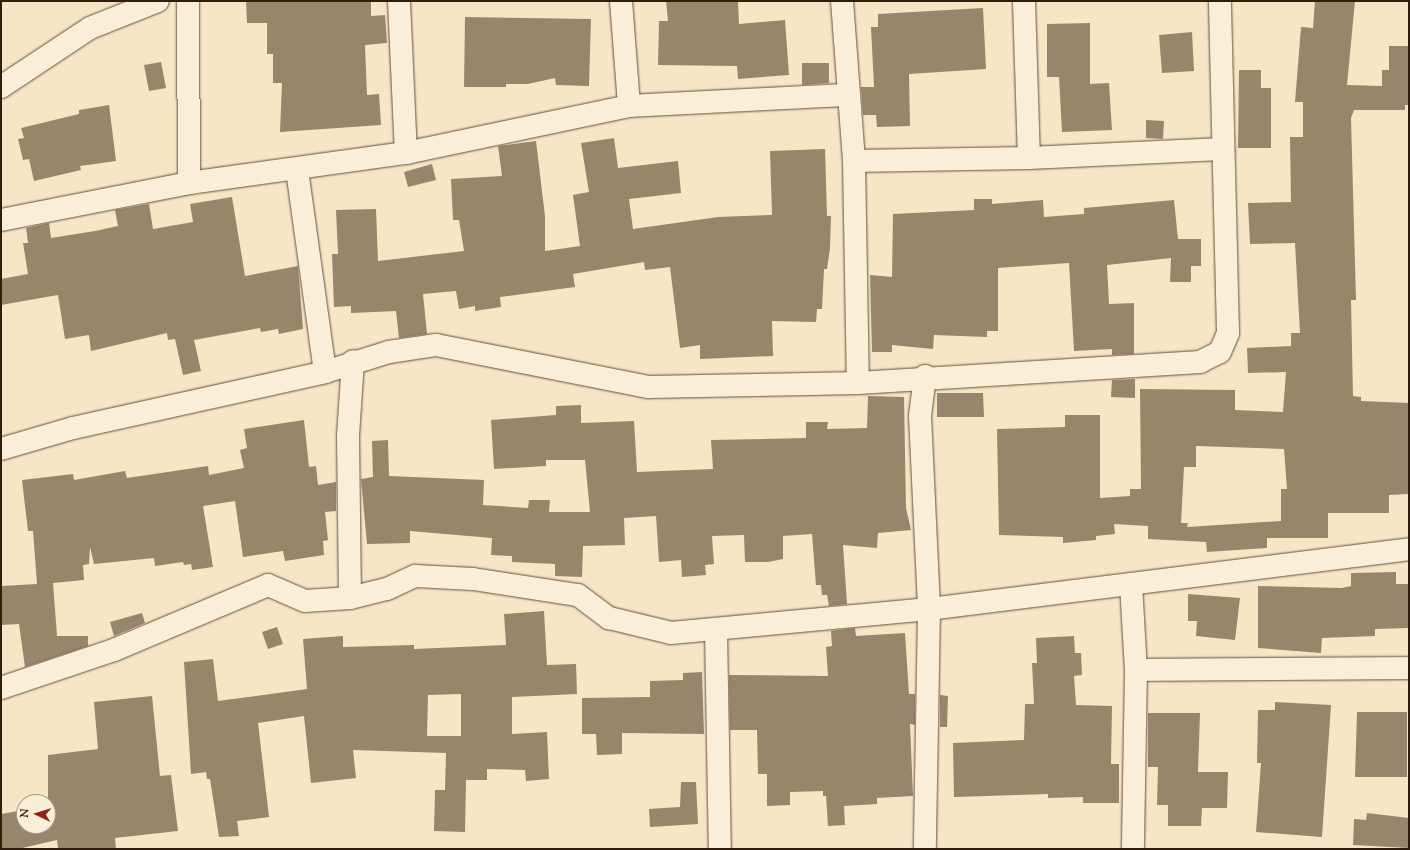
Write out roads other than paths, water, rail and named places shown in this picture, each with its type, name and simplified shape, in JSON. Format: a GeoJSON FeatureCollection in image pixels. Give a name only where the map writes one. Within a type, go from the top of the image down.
{"type":"FeatureCollection","features":[{"type":"Feature","properties":{"kind":"street"},"geometry":{"type":"LineString","coordinates":[[1,87],[90,28],[158,1]]}},
{"type":"Feature","properties":{"kind":"street"},"geometry":{"type":"LineString","coordinates":[[188,1],[189,183]]}},
{"type":"Feature","properties":{"kind":"street"},"geometry":{"type":"LineString","coordinates":[[399,1],[406,153]]}},
{"type":"Feature","properties":{"kind":"street"},"geometry":{"type":"LineString","coordinates":[[621,1],[629,106]]}},
{"type":"Feature","properties":{"kind":"street"},"geometry":{"type":"LineString","coordinates":[[842,1],[854,161],[858,383]]}},
{"type":"Feature","properties":{"kind":"street"},"geometry":{"type":"LineString","coordinates":[[1024,1],[1029,158]]}},
{"type":"Feature","properties":{"kind":"street"},"geometry":{"type":"LineString","coordinates":[[1,449],[73,428],[325,372],[353,361],[436,345],[649,387],[858,383],[925,376],[1200,362],[1220,352],[1228,333],[1222,149],[1220,1]]}},
{"type":"Feature","properties":{"kind":"street"},"geometry":{"type":"LineString","coordinates":[[1,220],[189,183],[297,170],[406,153],[629,106],[849,95]]}},
{"type":"Feature","properties":{"kind":"street"},"geometry":{"type":"LineString","coordinates":[[854,161],[1029,158],[1222,149]]}},
{"type":"Feature","properties":{"kind":"street"},"geometry":{"type":"LineString","coordinates":[[297,170],[325,372]]}},
{"type":"Feature","properties":{"kind":"street"},"geometry":{"type":"LineString","coordinates":[[350,598],[348,436],[353,361]]}},
{"type":"Feature","properties":{"kind":"street"},"geometry":{"type":"LineString","coordinates":[[925,376],[920,416],[929,609],[925,849]]}},
{"type":"Feature","properties":{"kind":"street"},"geometry":{"type":"LineString","coordinates":[[1,688],[114,650],[268,585],[305,600],[350,598],[388,589],[415,576],[473,579],[578,594],[609,618],[671,633],[929,609],[1409,549]]}},
{"type":"Feature","properties":{"kind":"street"},"geometry":{"type":"LineString","coordinates":[[1130,584],[1136,670],[1133,849]]}},
{"type":"Feature","properties":{"kind":"street"},"geometry":{"type":"LineString","coordinates":[[716,630],[720,849]]}},
{"type":"Feature","properties":{"kind":"street"},"geometry":{"type":"LineString","coordinates":[[1136,670],[1409,668]]}}]}
